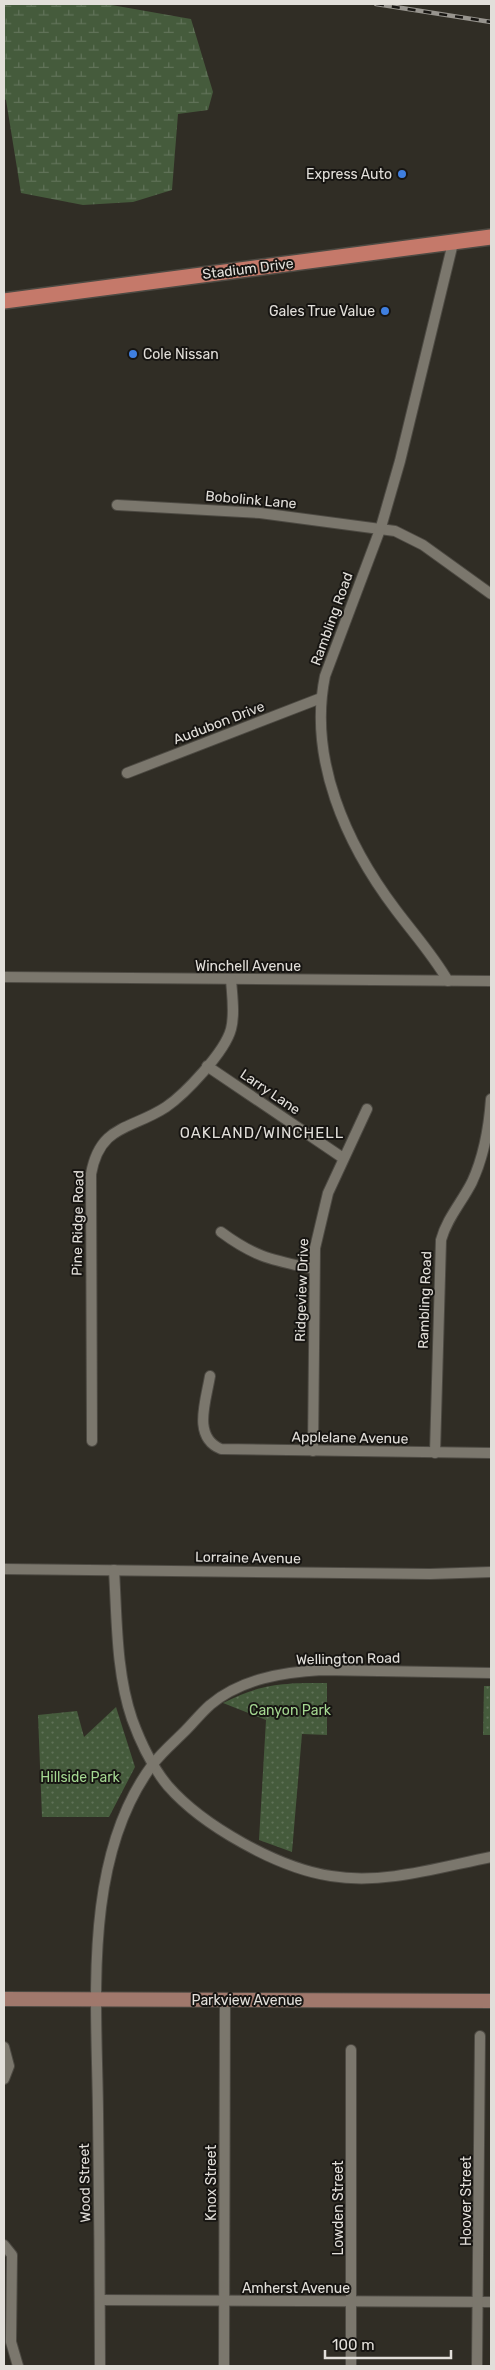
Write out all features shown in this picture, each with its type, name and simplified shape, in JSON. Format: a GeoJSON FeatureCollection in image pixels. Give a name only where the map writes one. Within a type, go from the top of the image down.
{"type":"FeatureCollection","features":[{"type":"Feature","properties":{"kind":"main road","name":"Stadium Drive"},"geometry":{"type":"LineString","coordinates":[[4,301],[491,237]]}},
{"type":"Feature","properties":{"kind":"street","name":"Rambling Road"},"geometry":{"type":"LineString","coordinates":[[448,981],[434,958],[395,909],[363,861],[344,818],[324,763],[321,743],[321,698],[330,658],[381,527],[400,461],[453,243]]}},
{"type":"Feature","properties":{"kind":"street","name":"Bobolink Lane"},"geometry":{"type":"LineString","coordinates":[[117,505],[260,513],[381,527],[408,535],[491,594]]}},
{"type":"Feature","properties":{"kind":"street","name":"Audubon Drive"},"geometry":{"type":"LineString","coordinates":[[127,773],[321,698]]}},
{"type":"Feature","properties":{"kind":"street","name":"Winchell Avenue"},"geometry":{"type":"LineString","coordinates":[[4,977],[491,981]]}},
{"type":"Feature","properties":{"kind":"street","name":"Pine Ridge Road"},"geometry":{"type":"LineString","coordinates":[[92,1441],[91,1174],[94,1161],[98,1150],[112,1134],[166,1107],[207,1066],[228,1038],[231,1028],[232,979]]}},
{"type":"Feature","properties":{"kind":"street","name":"Larry Lane"},"geometry":{"type":"LineString","coordinates":[[207,1066],[343,1158]]}},
{"type":"Feature","properties":{"kind":"street","name":"Rambling Road"},"geometry":{"type":"LineString","coordinates":[[435,1453],[441,1240],[445,1225],[471,1182],[480,1161],[489,1126],[491,1099]]}},
{"type":"Feature","properties":{"kind":"street","name":"Ridgeview Drive"},"geometry":{"type":"LineString","coordinates":[[313,1451],[314,1269],[318,1232],[328,1193],[367,1109]]}},
{"type":"Feature","properties":{"kind":"street"},"geometry":{"type":"LineString","coordinates":[[222,1232],[244,1248],[267,1259],[314,1269]]}},
{"type":"Feature","properties":{"kind":"street","name":"Applelane Avenue"},"geometry":{"type":"LineString","coordinates":[[210,1376],[202,1427],[210,1444],[228,1451],[491,1453]]}},
{"type":"Feature","properties":{"kind":"street","name":"Lorraine Avenue"},"geometry":{"type":"LineString","coordinates":[[4,1569],[430,1574],[491,1572]]}},
{"type":"Feature","properties":{"kind":"street"},"geometry":{"type":"LineString","coordinates":[[114,1570],[118,1640],[127,1702],[139,1737],[166,1784],[184,1802],[206,1819],[229,1835],[262,1852],[306,1870],[331,1876],[389,1876],[491,1857]]}},
{"type":"Feature","properties":{"kind":"street","name":"Wellington Road"},"geometry":{"type":"LineString","coordinates":[[97,1999],[99,1928],[112,1852],[131,1801],[154,1763],[211,1705],[226,1695],[258,1680],[298,1671],[491,1673]]}},
{"type":"Feature","properties":{"kind":"street","name":"Parkview Avenue"},"geometry":{"type":"LineString","coordinates":[[4,1999],[491,2001]]}},
{"type":"Feature","properties":{"kind":"street","name":"Wood Street"},"geometry":{"type":"LineString","coordinates":[[97,1999],[100,2366]]}},
{"type":"Feature","properties":{"kind":"street","name":"Knox Street"},"geometry":{"type":"LineString","coordinates":[[224,2366],[225,2000]]}},
{"type":"Feature","properties":{"kind":"street","name":"Hoover Street"},"geometry":{"type":"LineString","coordinates":[[478,2366],[480,2036]]}},
{"type":"Feature","properties":{"kind":"street"},"geometry":{"type":"LineString","coordinates":[[4,2047],[9,2066],[4,2079]]}},
{"type":"Feature","properties":{"kind":"street","name":"Lowden Street"},"geometry":{"type":"LineString","coordinates":[[351,2050],[351,2366]]}},
{"type":"Feature","properties":{"kind":"street"},"geometry":{"type":"LineString","coordinates":[[4,2245],[12,2254],[11,2342],[18,2366]]}},
{"type":"Feature","properties":{"kind":"street","name":"Amherst Avenue"},"geometry":{"type":"LineString","coordinates":[[100,2300],[491,2302]]}},
{"type":"Feature","properties":{"kind":"green space"},"geometry":{"type":"Polygon","coordinates":[[[4,4],[106,4],[191,19],[213,92],[208,110],[178,114],[172,190],[133,202],[83,205],[21,193],[6,100],[4,99],[4,4]]]}},
{"type":"Feature","properties":{"kind":"green space","name":"Canyon Park"},"geometry":{"type":"Polygon","coordinates":[[[298,1683],[327,1683],[327,1735],[302,1734],[292,1852],[259,1840],[266,1720],[223,1703],[250,1691],[262,1688],[298,1683]]]}},
{"type":"Feature","properties":{"kind":"green space"},"geometry":{"type":"Polygon","coordinates":[[[484,1686],[491,1686],[491,1735],[483,1735],[484,1686]]]}},
{"type":"Feature","properties":{"kind":"green space","name":"Hillside Park"},"geometry":{"type":"Polygon","coordinates":[[[116,1707],[135,1767],[109,1817],[42,1817],[38,1715],[77,1711],[84,1737],[116,1707]]]}},
{"type":"Feature","properties":{"kind":"railway"},"geometry":{"type":"LineString","coordinates":[[376,4],[491,22]]}},
{"type":"Feature","properties":{"kind":"place","name":"Express Auto"},"geometry":{"type":"Point","coordinates":[402,174]}},
{"type":"Feature","properties":{"kind":"place","name":"Gales True Value"},"geometry":{"type":"Point","coordinates":[385,311]}},
{"type":"Feature","properties":{"kind":"place","name":"Cole Nissan"},"geometry":{"type":"Point","coordinates":[133,354]}},
{"type":"Feature","properties":{"kind":"district","name":"OAKLAND/WINCHELL"},"geometry":{"type":"Point","coordinates":[262,1133]}}]}
